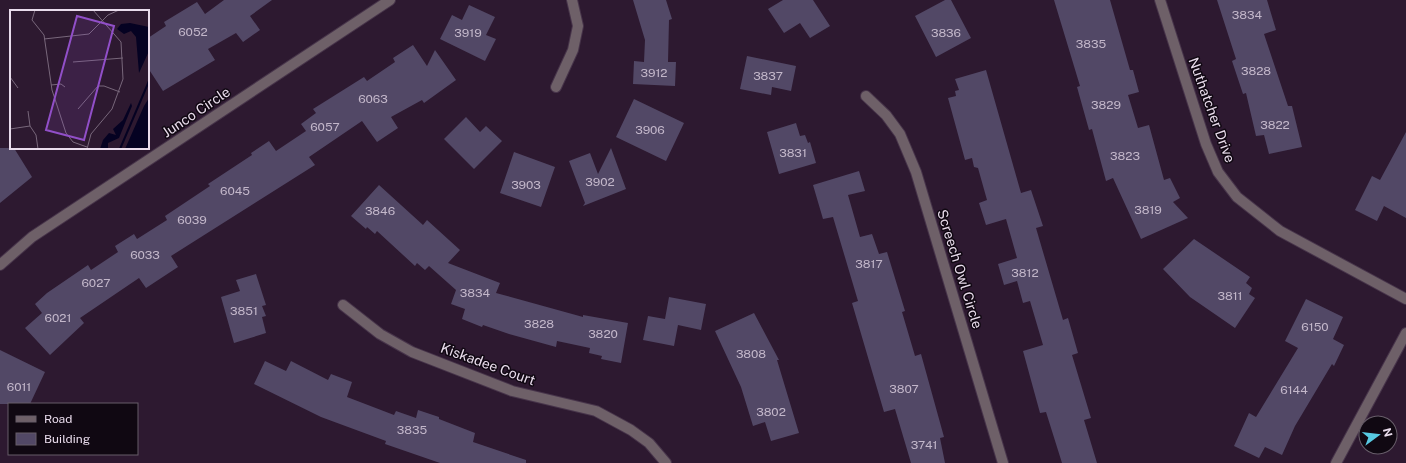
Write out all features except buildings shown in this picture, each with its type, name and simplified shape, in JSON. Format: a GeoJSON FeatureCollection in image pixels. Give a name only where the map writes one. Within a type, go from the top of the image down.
{"type":"FeatureCollection","features":[{"type":"Feature","properties":{"kind":"street","name":"Junco Circle"},"geometry":{"type":"LineString","coordinates":[[0,265],[32,237],[390,0]]}},
{"type":"Feature","properties":{"kind":"street"},"geometry":{"type":"LineString","coordinates":[[556,87],[574,50],[578,26],[572,0]]}},
{"type":"Feature","properties":{"kind":"street","name":"Nuthatcher Drive"},"geometry":{"type":"LineString","coordinates":[[1160,0],[1206,144],[1218,172],[1237,198],[1280,230],[1406,299]]}},
{"type":"Feature","properties":{"kind":"street","name":"Screech Owl Circle"},"geometry":{"type":"LineString","coordinates":[[866,96],[886,115],[900,134],[916,172],[1003,463]]}},
{"type":"Feature","properties":{"kind":"street","name":"Kiskadee Court"},"geometry":{"type":"LineString","coordinates":[[343,305],[380,334],[412,352],[512,391],[596,410],[631,430],[649,443],[666,463]]}},
{"type":"Feature","properties":{"kind":"street"},"geometry":{"type":"LineString","coordinates":[[1336,463],[1406,333]]}}]}
